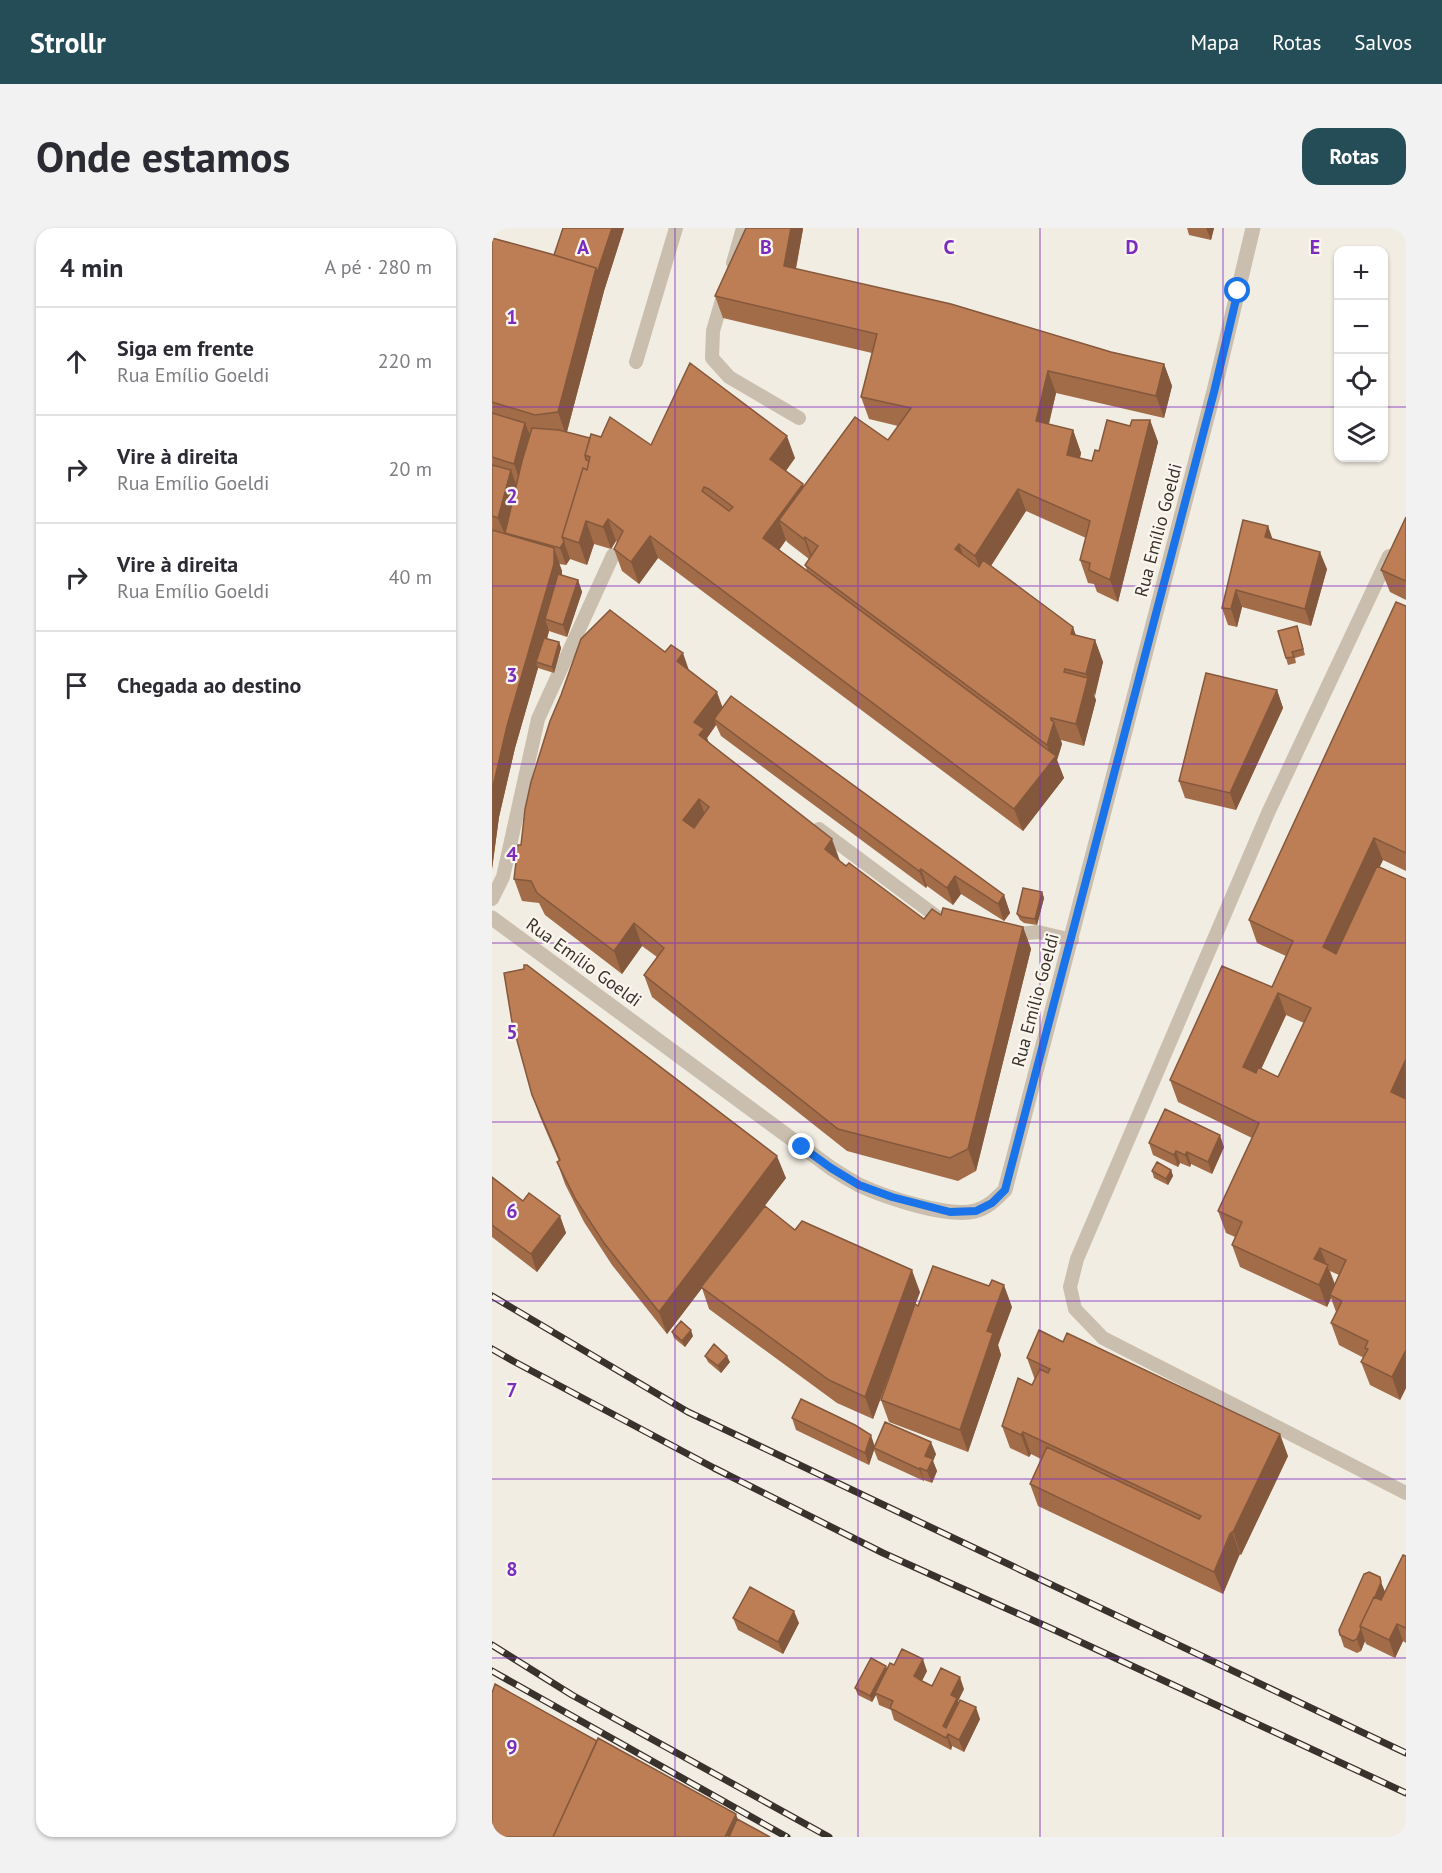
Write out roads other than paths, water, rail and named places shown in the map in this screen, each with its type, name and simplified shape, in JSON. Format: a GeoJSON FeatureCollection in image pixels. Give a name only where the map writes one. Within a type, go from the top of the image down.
{"type":"FeatureCollection","features":[{"type":"Feature","properties":{"kind":"street","name":"Rua Emílio Goeldi"},"geometry":{"type":"LineString","coordinates":[[492,918],[831,1168],[859,1185],[892,1197],[950,1212],[976,1211],[992,1203],[1005,1190],[1072,940],[1214,392],[1253,228]]}},
{"type":"Feature","properties":{"kind":"lane"},"geometry":{"type":"LineString","coordinates":[[636,363],[676,228]]}},
{"type":"Feature","properties":{"kind":"lane"},"geometry":{"type":"LineString","coordinates":[[743,228],[713,331],[712,358],[729,377],[799,418]]}},
{"type":"Feature","properties":{"kind":"lane"},"geometry":{"type":"LineString","coordinates":[[1396,540],[1268,813],[1077,1259],[1070,1287],[1075,1309],[1103,1338],[1406,1493]]}},
{"type":"Feature","properties":{"kind":"lane"},"geometry":{"type":"LineString","coordinates":[[492,898],[503,877],[538,719],[613,555]]}},
{"type":"Feature","properties":{"kind":"lane"},"geometry":{"type":"LineString","coordinates":[[805,819],[940,920],[951,922]]}},
{"type":"Feature","properties":{"kind":"lane"},"geometry":{"type":"LineString","coordinates":[[996,933],[1007,935],[1038,932],[1072,940]]}},
{"type":"Feature","properties":{"kind":"railway"},"geometry":{"type":"LineString","coordinates":[[492,1296],[688,1412],[1406,1753]]}},
{"type":"Feature","properties":{"kind":"railway"},"geometry":{"type":"LineString","coordinates":[[492,1349],[714,1468],[883,1553],[1406,1793]]}},
{"type":"Feature","properties":{"kind":"railway"},"geometry":{"type":"LineString","coordinates":[[492,1645],[572,1695],[829,1837]]}},
{"type":"Feature","properties":{"kind":"railway"},"geometry":{"type":"LineString","coordinates":[[492,1671],[787,1837]]}}]}
